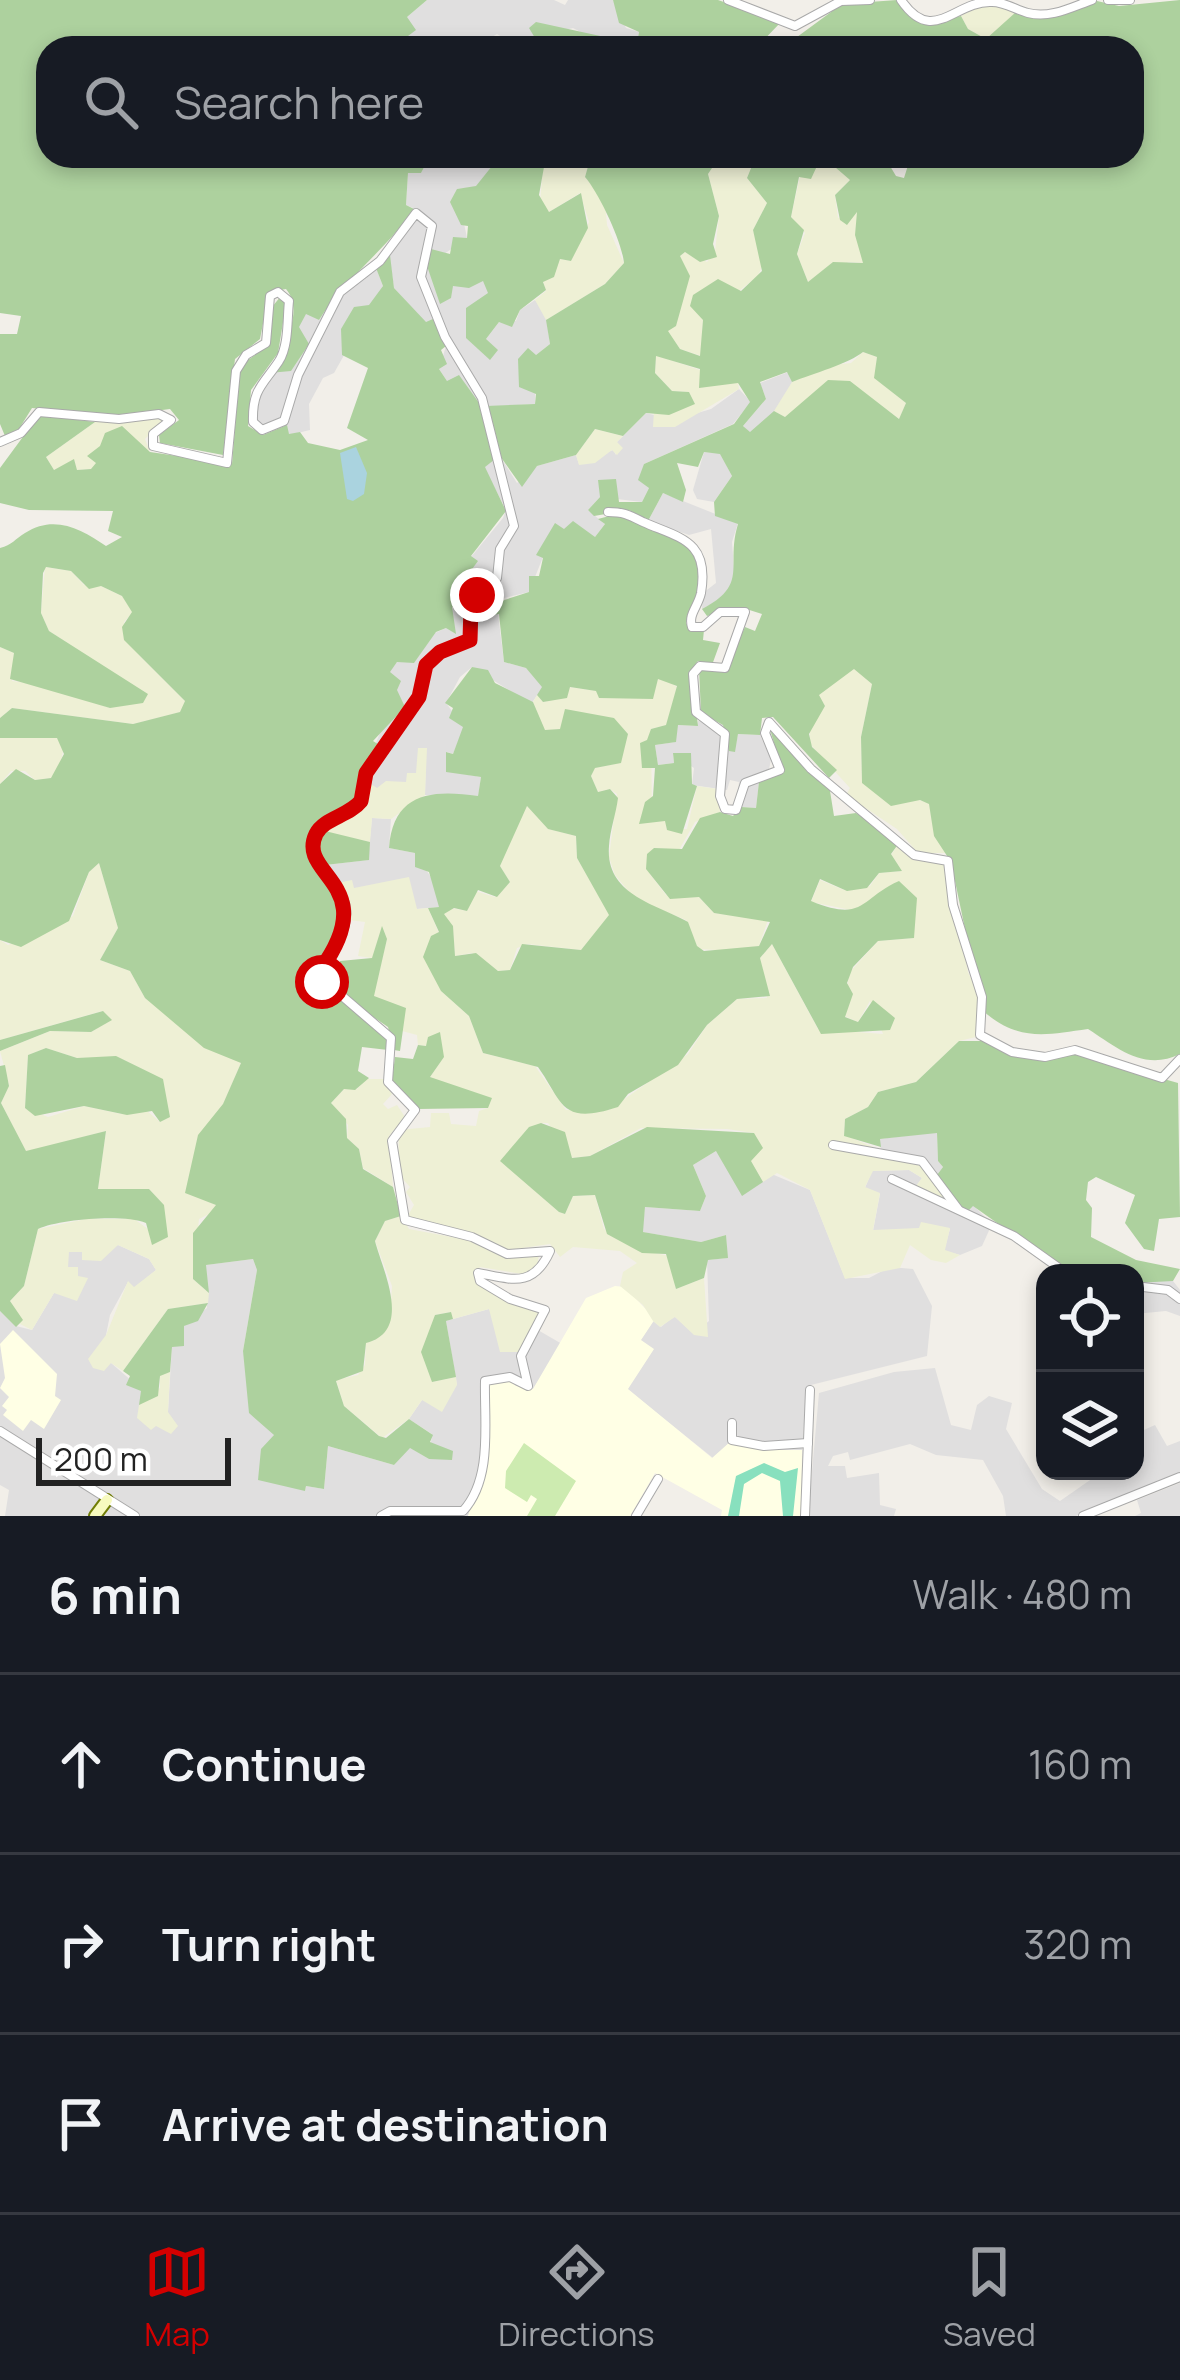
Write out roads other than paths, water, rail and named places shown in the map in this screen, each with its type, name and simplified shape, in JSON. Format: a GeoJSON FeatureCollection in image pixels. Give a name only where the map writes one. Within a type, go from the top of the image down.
{"type":"FeatureCollection","features":[{"type":"Feature","properties":{"kind":"street"},"geometry":{"type":"LineString","coordinates":[[728,0],[795,26],[841,1],[870,0]]}},
{"type":"Feature","properties":{"kind":"street"},"geometry":{"type":"LineString","coordinates":[[901,0],[914,17],[928,21],[957,15],[974,3],[995,2],[1048,15],[1092,0]]}},
{"type":"Feature","properties":{"kind":"street"},"geometry":{"type":"LineString","coordinates":[[1108,0],[1130,0]]}},
{"type":"Feature","properties":{"kind":"street"},"geometry":{"type":"LineString","coordinates":[[0,442],[22,433],[39,412],[119,419],[159,414],[171,420],[152,434],[155,447],[227,464],[236,371],[246,355],[266,343],[270,296],[283,293],[289,302],[280,359],[253,394],[253,422],[262,430],[288,414],[298,375],[340,292],[380,261],[416,213],[432,226],[422,277],[445,337],[482,398],[514,526],[500,549],[497,578],[473,601],[470,640],[440,652],[426,665],[419,697],[366,773],[361,801],[320,827],[314,840],[316,859],[338,886],[347,910],[340,942],[320,977],[391,1038],[388,1082],[415,1110],[392,1141],[406,1220],[474,1238],[507,1254],[546,1248],[550,1253],[526,1280],[478,1274],[480,1281],[510,1299],[545,1310],[521,1356],[521,1373],[529,1384],[510,1377],[485,1382],[484,1449],[469,1506],[461,1511],[390,1511],[381,1516]]}},
{"type":"Feature","properties":{"kind":"street"},"geometry":{"type":"LineString","coordinates":[[608,512],[630,513],[680,533],[694,549],[702,590],[689,618],[692,627],[703,627],[720,612],[745,612],[725,668],[700,666],[693,674],[696,712],[724,734],[720,796],[725,809],[736,810],[745,783],[780,770],[765,733],[769,722],[811,769],[901,839],[914,855],[948,861],[953,905],[982,997],[980,1035],[1012,1052],[1045,1057],[1075,1050],[1162,1078],[1180,1059]]}},
{"type":"Feature","properties":{"kind":"street"},"geometry":{"type":"LineString","coordinates":[[833,1145],[922,1162],[959,1210]]}},
{"type":"Feature","properties":{"kind":"street"},"geometry":{"type":"LineString","coordinates":[[892,1179],[1029,1245],[1054,1264]]}},
{"type":"Feature","properties":{"kind":"street"},"geometry":{"type":"LineString","coordinates":[[1144,1287],[1168,1290],[1180,1299]]}},
{"type":"Feature","properties":{"kind":"street"},"geometry":{"type":"LineString","coordinates":[[805,1516],[810,1390]]}},
{"type":"Feature","properties":{"kind":"street"},"geometry":{"type":"LineString","coordinates":[[732,1424],[732,1440],[764,1447],[808,1443]]}},
{"type":"Feature","properties":{"kind":"street"},"geometry":{"type":"LineString","coordinates":[[0,1431],[135,1516]]}},
{"type":"Feature","properties":{"kind":"street"},"geometry":{"type":"LineString","coordinates":[[1083,1516],[1180,1477]]}},
{"type":"Feature","properties":{"kind":"street"},"geometry":{"type":"LineString","coordinates":[[636,1516],[658,1479]]}},
{"type":"Feature","properties":{"kind":"street"},"geometry":{"type":"LineString","coordinates":[[95,1516],[107,1500]]}},
{"type":"Feature","properties":{"kind":"water"},"geometry":{"type":"Polygon","coordinates":[[[356,447],[367,473],[364,494],[353,501],[347,499],[340,453],[356,447]]]}}]}
